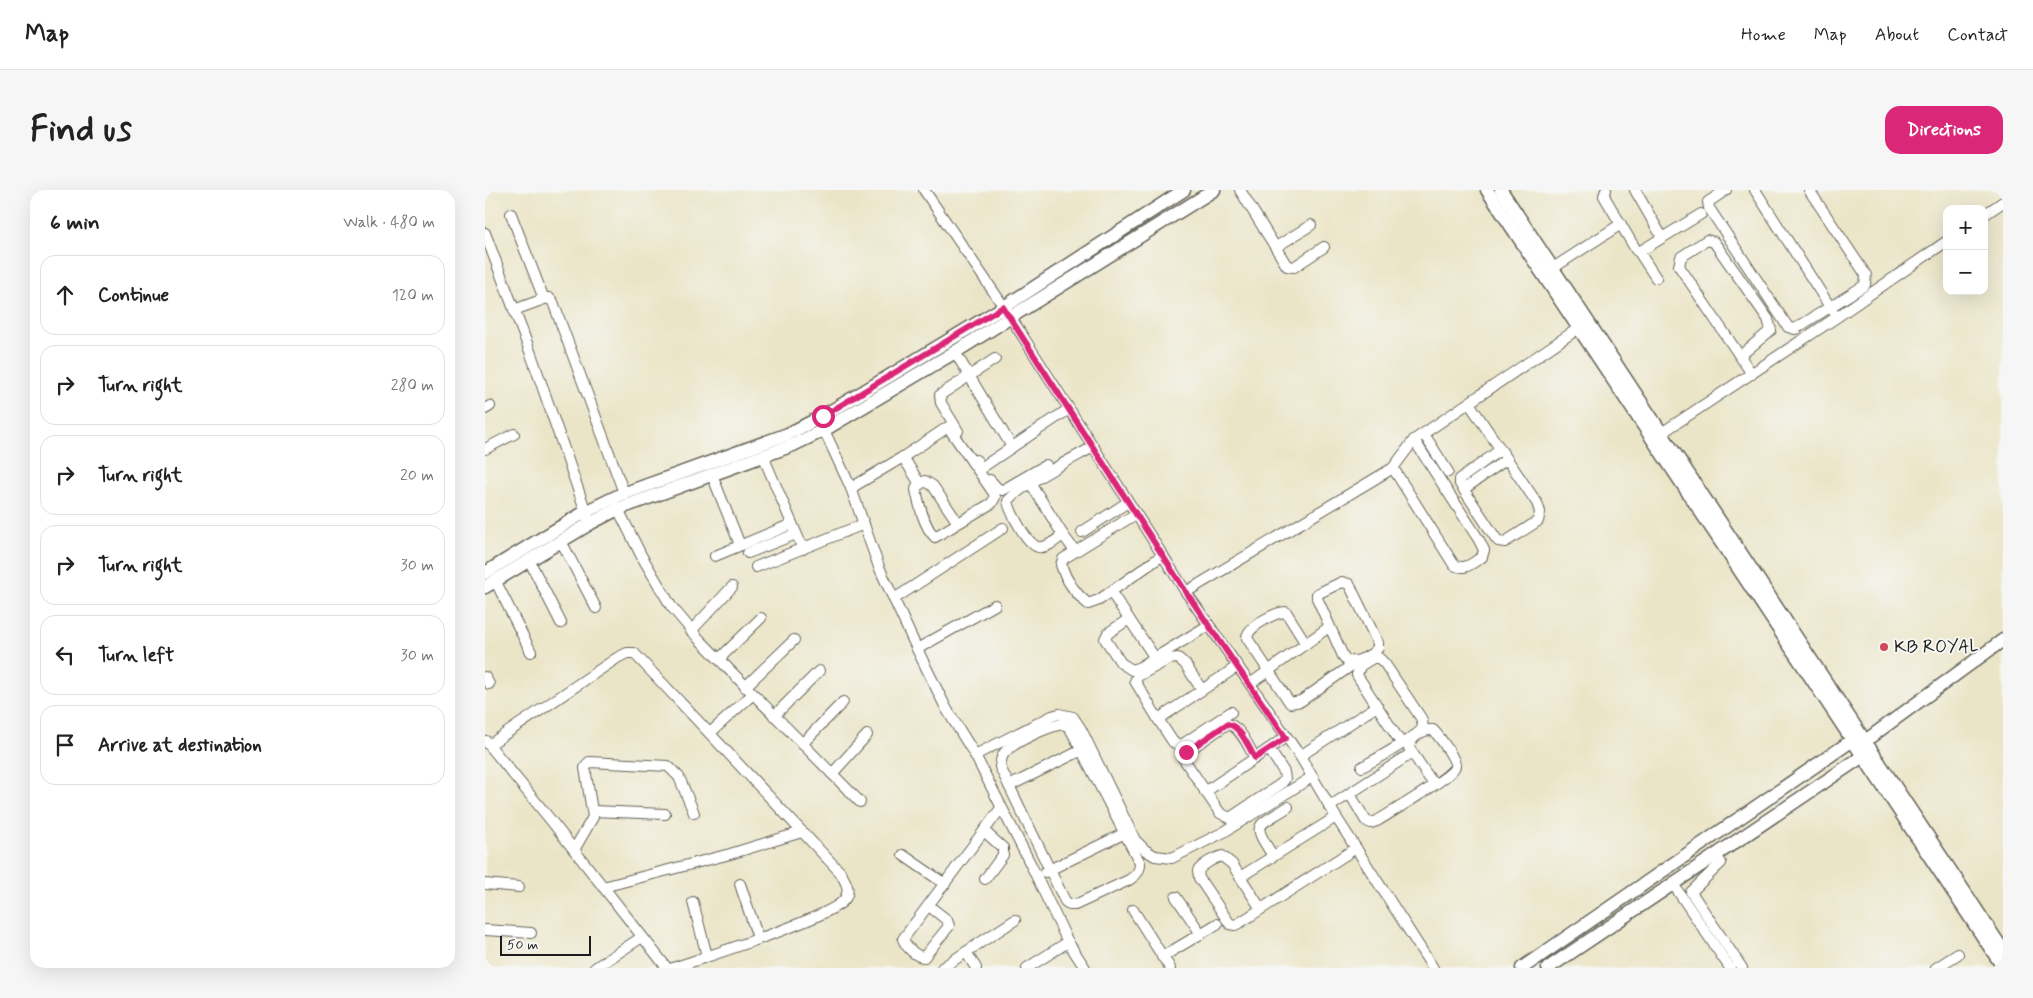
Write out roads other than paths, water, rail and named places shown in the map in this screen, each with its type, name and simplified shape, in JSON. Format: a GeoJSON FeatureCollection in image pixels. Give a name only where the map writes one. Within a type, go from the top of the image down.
{"type":"FeatureCollection","features":[{"type":"Feature","properties":{"kind":"street"},"geometry":{"type":"LineString","coordinates":[[924,190],[1007,312],[1186,592],[1300,756],[1329,807],[1433,968]]}},
{"type":"Feature","properties":{"kind":"street"},"geometry":{"type":"LineString","coordinates":[[487,577],[529,560],[561,541],[588,517],[618,509],[793,445],[824,430],[955,352],[1007,312],[1184,190]]}},
{"type":"Feature","properties":{"kind":"street"},"geometry":{"type":"LineString","coordinates":[[487,577],[588,517],[624,493],[788,434],[823,416],[1007,312],[1213,190]]}},
{"type":"Feature","properties":{"kind":"street"},"geometry":{"type":"LineString","coordinates":[[1240,190],[1290,268],[1324,247]]}},
{"type":"Feature","properties":{"kind":"street"},"geometry":{"type":"LineString","coordinates":[[1487,190],[1579,328],[1658,436]]}},
{"type":"Feature","properties":{"kind":"street"},"geometry":{"type":"LineString","coordinates":[[1501,190],[1553,268],[1658,436],[2003,950]]}},
{"type":"Feature","properties":{"kind":"street"},"geometry":{"type":"LineString","coordinates":[[1635,190],[1662,237]]}},
{"type":"Feature","properties":{"kind":"street"},"geometry":{"type":"LineString","coordinates":[[1726,190],[1711,198],[1708,202],[1709,208],[1788,327],[1795,329],[1865,285],[1866,275],[1809,190]]}},
{"type":"Feature","properties":{"kind":"street"},"geometry":{"type":"LineString","coordinates":[[1755,190],[1837,317]]}},
{"type":"Feature","properties":{"kind":"street"},"geometry":{"type":"LineString","coordinates":[[1603,191],[1636,250],[1656,278]]}},
{"type":"Feature","properties":{"kind":"street"},"geometry":{"type":"LineString","coordinates":[[1988,212],[2003,202]]}},
{"type":"Feature","properties":{"kind":"street"},"geometry":{"type":"LineString","coordinates":[[511,214],[544,299]]}},
{"type":"Feature","properties":{"kind":"street"},"geometry":{"type":"LineString","coordinates":[[1639,252],[1701,214]]}},
{"type":"Feature","properties":{"kind":"street"},"geometry":{"type":"LineString","coordinates":[[1553,268],[1621,224]]}},
{"type":"Feature","properties":{"kind":"street"},"geometry":{"type":"LineString","coordinates":[[1276,247],[1311,225]]}},
{"type":"Feature","properties":{"kind":"street"},"geometry":{"type":"LineString","coordinates":[[485,233],[588,517]]}},
{"type":"Feature","properties":{"kind":"street"},"geometry":{"type":"LineString","coordinates":[[1740,356],[1766,337],[1771,330],[1771,326],[1714,242],[1707,240],[1681,257],[1679,266],[1751,374]]}},
{"type":"Feature","properties":{"kind":"street"},"geometry":{"type":"LineString","coordinates":[[1658,436],[1943,244]]}},
{"type":"Feature","properties":{"kind":"street"},"geometry":{"type":"LineString","coordinates":[[514,310],[544,299],[549,298],[553,302],[624,493]]}},
{"type":"Feature","properties":{"kind":"street"},"geometry":{"type":"LineString","coordinates":[[1186,592],[1393,468],[1414,440],[1579,328]]}},
{"type":"Feature","properties":{"kind":"street"},"geometry":{"type":"LineString","coordinates":[[955,352],[1012,447]]}},
{"type":"Feature","properties":{"kind":"street"},"geometry":{"type":"LineString","coordinates":[[995,359],[940,395],[941,404],[981,468],[997,489],[1003,490],[1046,465]]}},
{"type":"Feature","properties":{"kind":"street"},"geometry":{"type":"LineString","coordinates":[[933,403],[995,497],[992,503],[935,537],[931,533],[916,490],[920,484],[925,481],[933,486],[958,523]]}},
{"type":"Feature","properties":{"kind":"street"},"geometry":{"type":"LineString","coordinates":[[1469,403],[1537,503],[1540,512],[1539,521],[1505,542],[1498,541],[1463,489],[1460,480],[1500,450]]}},
{"type":"Feature","properties":{"kind":"street"},"geometry":{"type":"LineString","coordinates":[[981,468],[1069,409]]}},
{"type":"Feature","properties":{"kind":"street"},"geometry":{"type":"LineString","coordinates":[[823,416],[824,430],[851,488],[879,567],[917,649],[947,708],[975,755],[1067,942],[1085,968]]}},
{"type":"Feature","properties":{"kind":"street"},"geometry":{"type":"LineString","coordinates":[[851,488],[948,427]]}},
{"type":"Feature","properties":{"kind":"street"},"geometry":{"type":"LineString","coordinates":[[485,449],[514,434]]}},
{"type":"Feature","properties":{"kind":"street"},"geometry":{"type":"LineString","coordinates":[[1424,434],[1448,472]]}},
{"type":"Feature","properties":{"kind":"street"},"geometry":{"type":"LineString","coordinates":[[1393,468],[1454,565],[1459,568],[1465,568],[1482,557],[1484,550],[1479,540],[1414,440]]}},
{"type":"Feature","properties":{"kind":"street"},"geometry":{"type":"LineString","coordinates":[[1063,535],[1046,546],[1039,547],[1031,543],[1010,510],[1008,501],[1012,496],[1093,447]]}},
{"type":"Feature","properties":{"kind":"street"},"geometry":{"type":"LineString","coordinates":[[763,456],[803,549]]}},
{"type":"Feature","properties":{"kind":"street"},"geometry":{"type":"LineString","coordinates":[[903,457],[920,484]]}},
{"type":"Feature","properties":{"kind":"street"},"geometry":{"type":"LineString","coordinates":[[1463,489],[1507,459]]}},
{"type":"Feature","properties":{"kind":"street"},"geometry":{"type":"LineString","coordinates":[[712,474],[740,545]]}},
{"type":"Feature","properties":{"kind":"street"},"geometry":{"type":"LineString","coordinates":[[1031,484],[1072,547]]}},
{"type":"Feature","properties":{"kind":"street"},"geometry":{"type":"LineString","coordinates":[[1082,532],[1128,502]]}},
{"type":"Feature","properties":{"kind":"street"},"geometry":{"type":"LineString","coordinates":[[618,509],[641,555],[671,606],[691,631],[860,802]]}},
{"type":"Feature","properties":{"kind":"street"},"geometry":{"type":"LineString","coordinates":[[1136,514],[1063,559],[1061,565],[1079,597],[1088,604],[1111,592],[1163,556]]}},
{"type":"Feature","properties":{"kind":"street"},"geometry":{"type":"LineString","coordinates":[[715,556],[792,524]]}},
{"type":"Feature","properties":{"kind":"street"},"geometry":{"type":"LineString","coordinates":[[756,568],[864,524]]}},
{"type":"Feature","properties":{"kind":"street"},"geometry":{"type":"LineString","coordinates":[[895,599],[1003,528]]}},
{"type":"Feature","properties":{"kind":"street"},"geometry":{"type":"LineString","coordinates":[[748,553],[796,534]]}},
{"type":"Feature","properties":{"kind":"street"},"geometry":{"type":"LineString","coordinates":[[561,541],[596,608]]}},
{"type":"Feature","properties":{"kind":"street"},"geometry":{"type":"LineString","coordinates":[[529,560],[561,623]]}},
{"type":"Feature","properties":{"kind":"street"},"geometry":{"type":"LineString","coordinates":[[487,577],[531,652]]}},
{"type":"Feature","properties":{"kind":"street"},"geometry":{"type":"LineString","coordinates":[[1306,644],[1286,612],[1272,616],[1251,629],[1247,634],[1247,638],[1267,672],[1291,703],[1295,704],[1378,648],[1378,642],[1349,584],[1342,582],[1317,594],[1329,627],[1343,656],[1347,662],[1355,663]]}},
{"type":"Feature","properties":{"kind":"street"},"geometry":{"type":"LineString","coordinates":[[691,631],[732,587]]}},
{"type":"Feature","properties":{"kind":"street"},"geometry":{"type":"LineString","coordinates":[[1111,592],[1155,658]]}},
{"type":"Feature","properties":{"kind":"street"},"geometry":{"type":"LineString","coordinates":[[917,649],[995,605]]}},
{"type":"Feature","properties":{"kind":"street"},"geometry":{"type":"LineString","coordinates":[[719,659],[761,618]]}},
{"type":"Feature","properties":{"kind":"street"},"geometry":{"type":"LineString","coordinates":[[1129,620],[1109,633],[1105,639],[1121,663],[1132,670],[1209,625]]}},
{"type":"Feature","properties":{"kind":"street"},"geometry":{"type":"LineString","coordinates":[[1250,684],[1329,627]]}},
{"type":"Feature","properties":{"kind":"street"},"geometry":{"type":"LineString","coordinates":[[710,733],[794,640]]}},
{"type":"Feature","properties":{"kind":"street"},"geometry":{"type":"LineString","coordinates":[[1553,967],[1716,855],[2003,640]]}},
{"type":"Feature","properties":{"kind":"street"},"geometry":{"type":"LineString","coordinates":[[667,968],[487,743],[627,653],[634,653],[640,659],[840,872],[847,885],[848,892],[845,900],[835,908],[801,923],[673,968]]}},
{"type":"Feature","properties":{"kind":"street"},"geometry":{"type":"LineString","coordinates":[[1201,690],[1185,664],[1178,658],[1169,659],[1138,676],[1135,681],[1173,742],[1180,746],[1231,712]]}},
{"type":"Feature","properties":{"kind":"street"},"geometry":{"type":"LineString","coordinates":[[1362,767],[1401,743],[1421,730],[1423,724],[1421,718],[1385,664],[1379,658],[1373,658],[1360,666],[1357,675],[1401,743]]}},
{"type":"Feature","properties":{"kind":"street"},"geometry":{"type":"LineString","coordinates":[[1158,718],[1238,666]]}},
{"type":"Feature","properties":{"kind":"street"},"geometry":{"type":"LineString","coordinates":[[774,716],[819,672]]}},
{"type":"Feature","properties":{"kind":"street"},"geometry":{"type":"LineString","coordinates":[[802,744],[843,702]]}},
{"type":"Feature","properties":{"kind":"street"},"geometry":{"type":"LineString","coordinates":[[1300,756],[1377,706]]}},
{"type":"Feature","properties":{"kind":"street"},"geometry":{"type":"LineString","coordinates":[[975,755],[1052,716],[1059,714],[1073,717],[1081,729],[1135,840],[1145,850],[1155,856],[1172,858],[1224,832],[1312,777]]}},
{"type":"Feature","properties":{"kind":"street"},"geometry":{"type":"LineString","coordinates":[[1062,724],[1068,726],[1140,863],[1140,869],[1137,874],[1129,880],[1075,905],[1070,905],[1065,901],[1009,786],[1001,767],[1001,758],[1005,752],[1015,744],[1062,724]]}},
{"type":"Feature","properties":{"kind":"street"},"geometry":{"type":"LineString","coordinates":[[1255,758],[1237,729],[1231,724],[1227,724],[1186,752],[1183,758],[1224,817],[1230,818],[1281,784],[1285,779],[1284,772],[1269,749]]}},
{"type":"Feature","properties":{"kind":"street"},"geometry":{"type":"LineString","coordinates":[[1350,794],[1366,821],[1371,823],[1377,821],[1450,775],[1455,770],[1456,764],[1433,730],[1427,730],[1413,738],[1409,748],[1434,785]]}},
{"type":"Feature","properties":{"kind":"street"},"geometry":{"type":"LineString","coordinates":[[832,774],[867,735]]}},
{"type":"Feature","properties":{"kind":"street"},"geometry":{"type":"LineString","coordinates":[[1205,792],[1286,738]]}},
{"type":"Feature","properties":{"kind":"street"},"geometry":{"type":"LineString","coordinates":[[1863,744],[2003,968]]}},
{"type":"Feature","properties":{"kind":"street"},"geometry":{"type":"LineString","coordinates":[[1522,968],[1863,744]]}},
{"type":"Feature","properties":{"kind":"street"},"geometry":{"type":"LineString","coordinates":[[1009,786],[1082,750]]}},
{"type":"Feature","properties":{"kind":"street"},"geometry":{"type":"LineString","coordinates":[[1329,807],[1412,753]]}},
{"type":"Feature","properties":{"kind":"street"},"geometry":{"type":"LineString","coordinates":[[574,850],[593,816],[585,768],[587,764],[593,761],[668,766],[679,777],[694,813]]}},
{"type":"Feature","properties":{"kind":"street"},"geometry":{"type":"LineString","coordinates":[[1273,856],[1259,833],[1259,828],[1261,824],[1288,807]]}},
{"type":"Feature","properties":{"kind":"street"},"geometry":{"type":"LineString","coordinates":[[929,906],[947,920],[949,926],[925,957],[919,957],[905,944],[903,939],[1001,808]]}},
{"type":"Feature","properties":{"kind":"street"},"geometry":{"type":"LineString","coordinates":[[593,811],[665,814]]}},
{"type":"Feature","properties":{"kind":"street"},"geometry":{"type":"LineString","coordinates":[[1241,876],[1336,817]]}},
{"type":"Feature","properties":{"kind":"street"},"geometry":{"type":"LineString","coordinates":[[985,831],[1003,848],[1003,855],[985,879]]}},
{"type":"Feature","properties":{"kind":"street"},"geometry":{"type":"LineString","coordinates":[[603,887],[730,854],[802,832]]}},
{"type":"Feature","properties":{"kind":"street"},"geometry":{"type":"LineString","coordinates":[[1036,877],[1125,833]]}},
{"type":"Feature","properties":{"kind":"street"},"geometry":{"type":"LineString","coordinates":[[1261,909],[1241,876],[1232,864],[1222,856],[1217,857],[1198,871],[1199,878],[1230,924],[1235,925],[1261,909],[1356,848]]}},
{"type":"Feature","properties":{"kind":"street"},"geometry":{"type":"LineString","coordinates":[[903,855],[945,884]]}},
{"type":"Feature","properties":{"kind":"street"},"geometry":{"type":"LineString","coordinates":[[1687,896],[1721,863],[1716,855]]}},
{"type":"Feature","properties":{"kind":"street"},"geometry":{"type":"LineString","coordinates":[[485,884],[519,887]]}},
{"type":"Feature","properties":{"kind":"street"},"geometry":{"type":"LineString","coordinates":[[740,884],[758,938]]}},
{"type":"Feature","properties":{"kind":"street"},"geometry":{"type":"LineString","coordinates":[[1673,884],[1687,896],[1742,968]]}},
{"type":"Feature","properties":{"kind":"street"},"geometry":{"type":"LineString","coordinates":[[1687,896],[1730,968]]}},
{"type":"Feature","properties":{"kind":"street"},"geometry":{"type":"LineString","coordinates":[[1176,897],[1201,934]]}},
{"type":"Feature","properties":{"kind":"street"},"geometry":{"type":"LineString","coordinates":[[693,902],[707,956]]}},
{"type":"Feature","properties":{"kind":"street"},"geometry":{"type":"LineString","coordinates":[[1133,910],[1170,968]]}},
{"type":"Feature","properties":{"kind":"street"},"geometry":{"type":"LineString","coordinates":[[942,968],[1015,920]]}},
{"type":"Feature","properties":{"kind":"street"},"geometry":{"type":"LineString","coordinates":[[1162,957],[1217,924]]}},
{"type":"Feature","properties":{"kind":"street"},"geometry":{"type":"LineString","coordinates":[[485,930],[531,934]]}},
{"type":"Feature","properties":{"kind":"street"},"geometry":{"type":"LineString","coordinates":[[595,968],[642,937]]}},
{"type":"Feature","properties":{"kind":"street"},"geometry":{"type":"LineString","coordinates":[[1027,968],[1067,942]]}},
{"type":"Feature","properties":{"kind":"street"},"geometry":{"type":"LineString","coordinates":[[966,952],[976,968]]}},
{"type":"Feature","properties":{"kind":"street"},"geometry":{"type":"LineString","coordinates":[[1936,968],[1958,954]]}},
{"type":"Feature","properties":{"kind":"place","name":"KB ROYAL"},"geometry":{"type":"Point","coordinates":[1884,647]}}]}
